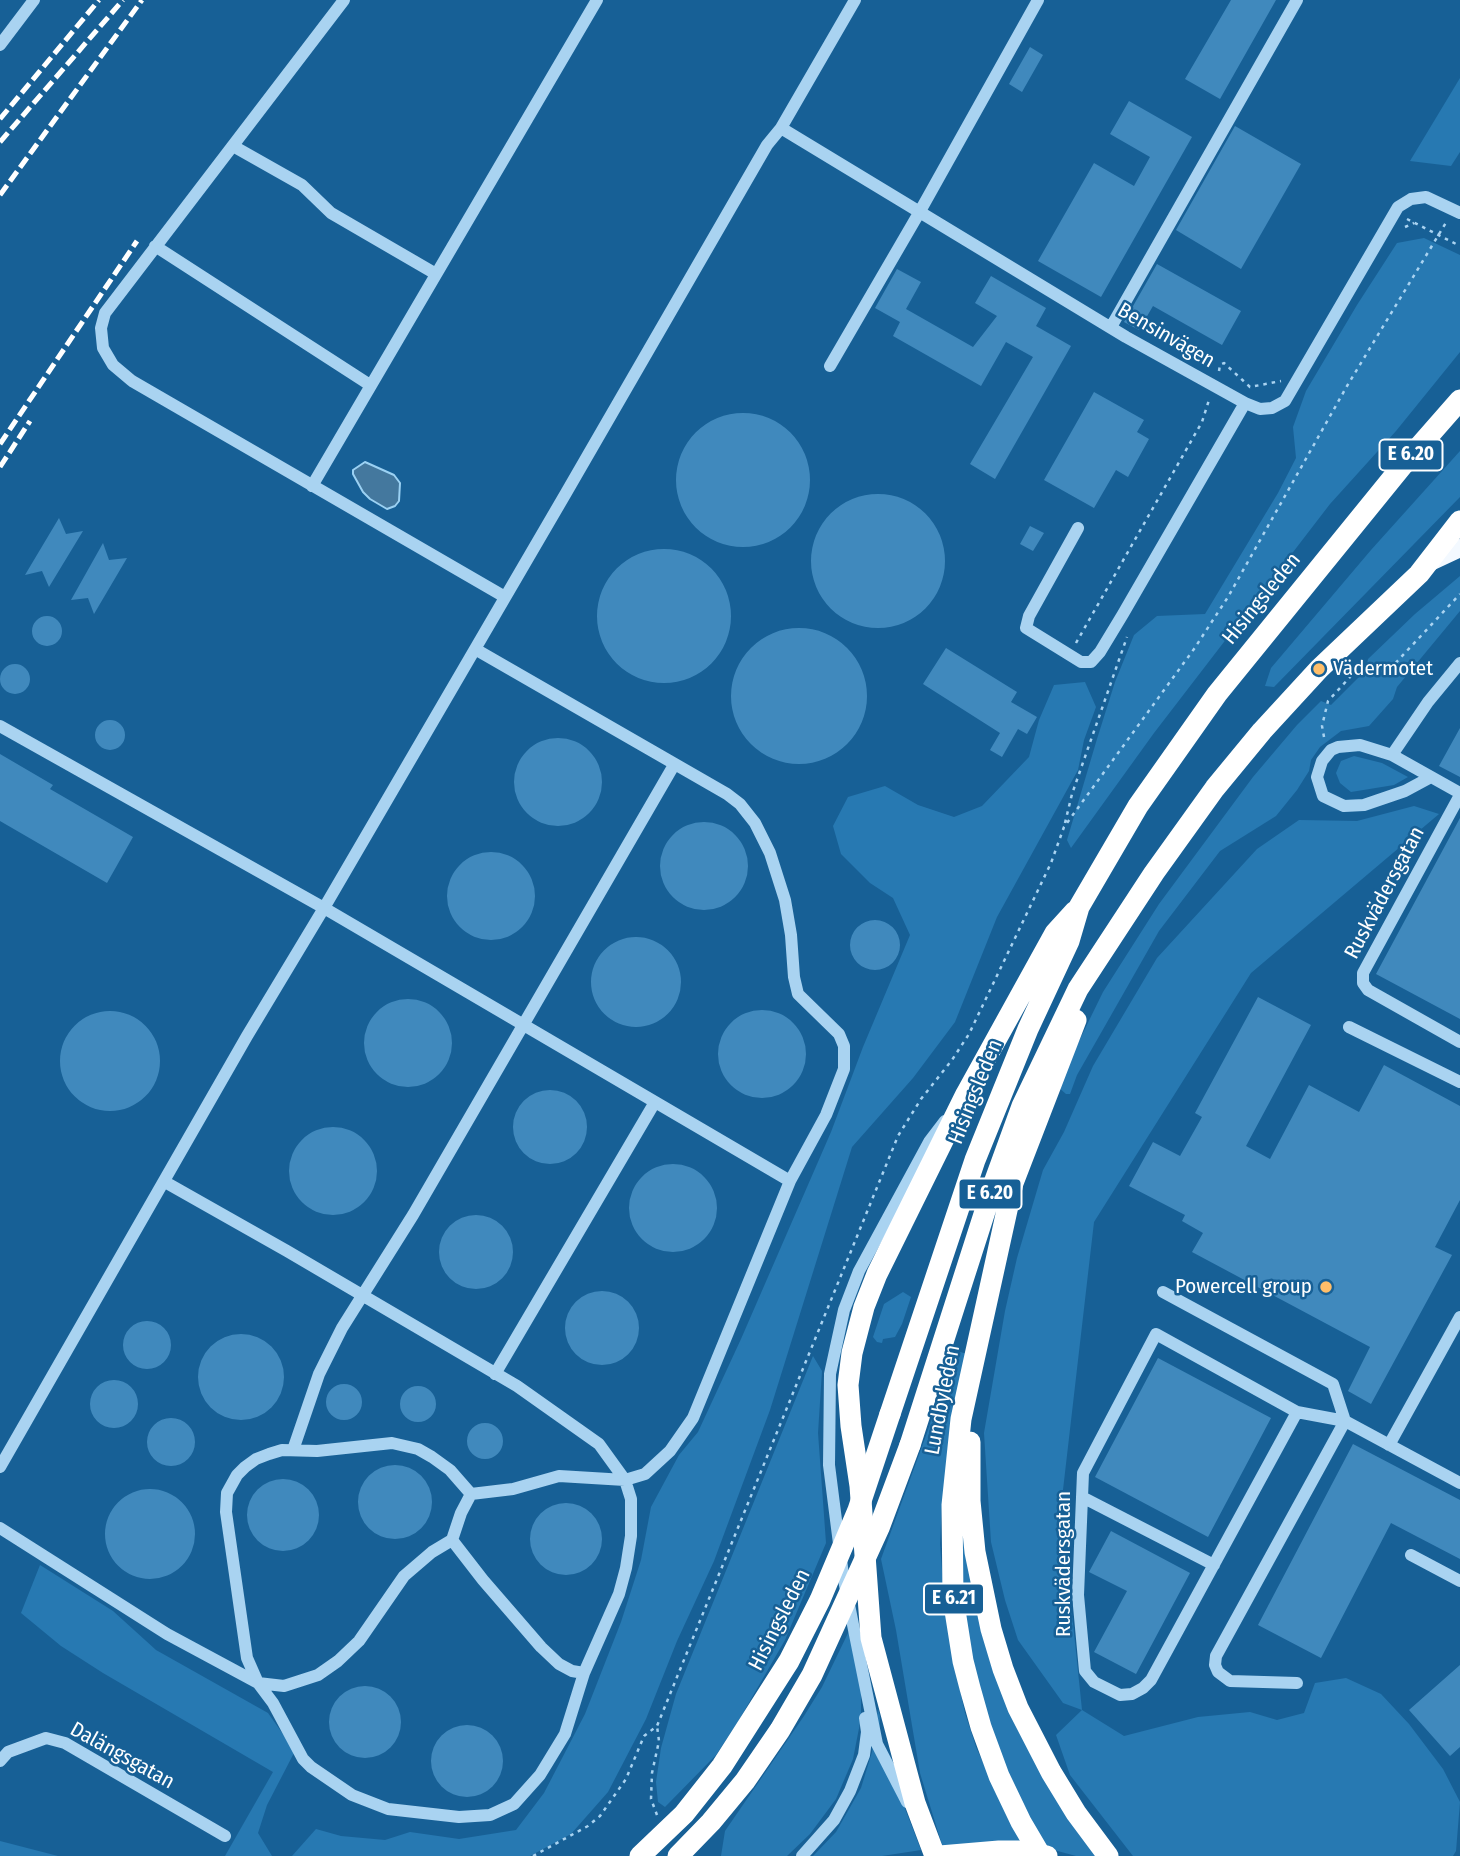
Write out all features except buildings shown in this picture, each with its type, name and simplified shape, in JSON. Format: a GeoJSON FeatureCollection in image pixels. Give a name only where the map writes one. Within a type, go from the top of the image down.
{"type":"FeatureCollection","features":[{"type":"Feature","properties":{"kind":"highway","name":"Hisingsleden"},"geometry":{"type":"LineString","coordinates":[[640,1856],[684,1814],[722,1766],[789,1661],[820,1600],[858,1510],[975,1160],[1028,1029],[1069,941],[1079,907],[1138,806],[1217,694],[1403,465],[1460,400]]}},
{"type":"Feature","properties":{"kind":"highway","name":"E 6.20"},"geometry":{"type":"LineString","coordinates":[[678,1856],[745,1781],[780,1730],[812,1675],[879,1528],[910,1445],[973,1244],[1022,1106],[1078,989],[1098,955],[1215,788],[1262,731],[1319,669],[1430,562],[1460,521]]}},
{"type":"Feature","properties":{"kind":"highway"},"geometry":{"type":"LineString","coordinates":[[1044,1856],[1020,1851],[936,1856],[917,1808],[871,1638],[860,1486],[848,1385],[852,1353],[864,1307],[897,1231],[965,1094],[1055,933],[1079,907]]}},
{"type":"Feature","properties":{"kind":"highway","name":"Lundbyleden"},"geometry":{"type":"LineString","coordinates":[[1044,1856],[1009,1799],[981,1727],[963,1661],[951,1563],[953,1492],[961,1419],[1013,1184],[1087,991],[1098,955]]}},
{"type":"Feature","properties":{"kind":"highway"},"geometry":{"type":"LineString","coordinates":[[974,1368],[970,1501],[975,1552],[991,1629],[1003,1669],[1035,1742],[1076,1813],[1108,1856]]}},
{"type":"Feature","properties":{"kind":"main road"},"geometry":{"type":"LineString","coordinates":[[1430,562],[1460,548]]}},
{"type":"Feature","properties":{"kind":"street"},"geometry":{"type":"LineString","coordinates":[[0,45],[34,0]]}},
{"type":"Feature","properties":{"kind":"street"},"geometry":{"type":"LineString","coordinates":[[344,0],[106,313],[101,328],[103,348],[113,365],[132,381],[505,597]]}},
{"type":"Feature","properties":{"kind":"street"},"geometry":{"type":"LineString","coordinates":[[312,486],[597,0]]}},
{"type":"Feature","properties":{"kind":"street"},"geometry":{"type":"LineString","coordinates":[[0,1467],[247,1036],[767,145],[781,128],[855,0]]}},
{"type":"Feature","properties":{"kind":"street"},"geometry":{"type":"LineString","coordinates":[[830,366],[1038,0]]}},
{"type":"Feature","properties":{"kind":"street"},"geometry":{"type":"LineString","coordinates":[[1111,327],[1297,0]]}},
{"type":"Feature","properties":{"kind":"street","name":"Bensinvägen"},"geometry":{"type":"LineString","coordinates":[[781,128],[1126,337],[1259,409],[1272,408],[1285,401],[1395,212]]}},
{"type":"Feature","properties":{"kind":"street"},"geometry":{"type":"LineString","coordinates":[[233,146],[302,185],[331,213],[436,274]]}},
{"type":"Feature","properties":{"kind":"street"},"geometry":{"type":"LineString","coordinates":[[1395,212],[1411,199],[1426,197],[1460,213]]}},
{"type":"Feature","properties":{"kind":"street"},"geometry":{"type":"LineString","coordinates":[[155,246],[370,385]]}},
{"type":"Feature","properties":{"kind":"street"},"geometry":{"type":"LineString","coordinates":[[1078,528],[1029,616],[1026,628],[1081,662],[1091,662],[1124,614],[1245,403]]}},
{"type":"Feature","properties":{"kind":"street"},"geometry":{"type":"LineString","coordinates":[[471,1494],[513,1489],[559,1476],[625,1479],[645,1474],[670,1451],[693,1418],[790,1181],[826,1115],[844,1069],[844,1046],[839,1034],[798,994],[785,900],[770,853],[755,823],[740,804],[475,649]]}},
{"type":"Feature","properties":{"kind":"street"},"geometry":{"type":"LineString","coordinates":[[1392,755],[1428,702],[1460,663]]}},
{"type":"Feature","properties":{"kind":"street"},"geometry":{"type":"LineString","coordinates":[[0,726],[324,908],[790,1181]]}},
{"type":"Feature","properties":{"kind":"street"},"geometry":{"type":"LineString","coordinates":[[1431,778],[1405,791],[1364,805],[1343,806],[1323,796],[1317,777],[1322,761],[1331,750],[1360,745],[1392,755],[1460,794]]}},
{"type":"Feature","properties":{"kind":"street"},"geometry":{"type":"LineString","coordinates":[[293,1450],[319,1374],[342,1328],[412,1215],[674,765]]}},
{"type":"Feature","properties":{"kind":"street","name":"Ruskvädersgatan"},"geometry":{"type":"LineString","coordinates":[[1460,794],[1363,974],[1363,983],[1368,990],[1460,1042]]}},
{"type":"Feature","properties":{"kind":"street"},"geometry":{"type":"LineString","coordinates":[[1349,1027],[1460,1082]]}},
{"type":"Feature","properties":{"kind":"street"},"geometry":{"type":"LineString","coordinates":[[936,1856],[877,1744],[843,1575],[829,1465],[830,1374],[844,1310],[859,1271],[929,1142],[965,1094]]}},
{"type":"Feature","properties":{"kind":"street"},"geometry":{"type":"LineString","coordinates":[[495,1374],[655,1102]]}},
{"type":"Feature","properties":{"kind":"street"},"geometry":{"type":"LineString","coordinates":[[165,1182],[495,1374],[599,1444],[625,1479],[631,1499],[631,1536],[619,1594],[584,1673],[565,1734],[540,1775],[513,1804],[490,1815],[475,1818],[388,1809],[337,1787],[303,1759],[273,1703],[258,1683],[247,1658],[226,1500],[231,1485],[245,1466],[269,1454],[378,1443],[405,1445],[432,1457],[450,1470],[471,1494]]}},
{"type":"Feature","properties":{"kind":"street"},"geometry":{"type":"LineString","coordinates":[[1163,1292],[1332,1384],[1345,1421],[1216,1656],[1215,1665],[1218,1672],[1230,1681],[1297,1683]]}},
{"type":"Feature","properties":{"kind":"street"},"geometry":{"type":"LineString","coordinates":[[1390,1445],[1460,1317]]}},
{"type":"Feature","properties":{"kind":"street","name":"Ruskvädersgatan"},"geometry":{"type":"LineString","coordinates":[[1297,1412],[1151,1680],[1132,1694],[1120,1695],[1094,1682],[1085,1671],[1079,1595],[1083,1473],[1156,1334],[1297,1412],[1345,1421],[1460,1483]]}},
{"type":"Feature","properties":{"kind":"street"},"geometry":{"type":"LineString","coordinates":[[0,1528],[167,1634],[258,1683],[272,1686],[292,1684],[318,1675],[359,1641],[404,1576],[432,1552],[452,1540],[471,1494]]}},
{"type":"Feature","properties":{"kind":"street"},"geometry":{"type":"LineString","coordinates":[[1082,1497],[1214,1565]]}},
{"type":"Feature","properties":{"kind":"street"},"geometry":{"type":"LineString","coordinates":[[452,1540],[541,1647],[559,1664],[572,1671],[584,1673]]}},
{"type":"Feature","properties":{"kind":"street"},"geometry":{"type":"LineString","coordinates":[[1411,1555],[1460,1581]]}},
{"type":"Feature","properties":{"kind":"street"},"geometry":{"type":"LineString","coordinates":[[802,1856],[834,1820],[854,1783],[864,1755],[867,1731],[855,1627]]}},
{"type":"Feature","properties":{"kind":"street","name":"Dalängsgatan"},"geometry":{"type":"LineString","coordinates":[[0,1761],[8,1752],[46,1738],[65,1742],[225,1836]]}},
{"type":"Feature","properties":{"kind":"path"},"geometry":{"type":"LineString","coordinates":[[1395,212],[1460,246]]}},
{"type":"Feature","properties":{"kind":"path"},"geometry":{"type":"LineString","coordinates":[[1331,750],[1322,726],[1332,691],[1361,662],[1379,673],[1390,669],[1460,594]]}},
{"type":"Feature","properties":{"kind":"path"},"geometry":{"type":"LineString","coordinates":[[1064,827],[1072,794],[1129,629],[1124,614]]}},
{"type":"Feature","properties":{"kind":"path"},"geometry":{"type":"LineString","coordinates":[[533,1856],[589,1826],[600,1816],[626,1779],[644,1737],[657,1726],[659,1741],[652,1773],[651,1799],[653,1810],[659,1818]]}},
{"type":"Feature","properties":{"kind":"shaded area"},"geometry":{"type":"Polygon","coordinates":[[[1460,78],[1460,152],[1451,166],[1410,161],[1460,78]]]}},
{"type":"Feature","properties":{"kind":"shaded area"},"geometry":{"type":"Polygon","coordinates":[[[1424,238],[1460,255],[1460,352],[1396,431],[1330,504],[1154,733],[1071,848],[1067,840],[1115,682],[1134,635],[1157,616],[1205,614],[1296,458],[1293,427],[1306,391],[1397,243],[1424,238]]]}},
{"type":"Feature","properties":{"kind":"shaded area"},"geometry":{"type":"Polygon","coordinates":[[[1460,451],[1460,497],[1274,687],[1265,686],[1271,668],[1460,451]]]}},
{"type":"Feature","properties":{"kind":"shaded area"},"geometry":{"type":"Polygon","coordinates":[[[365,462],[394,475],[400,483],[399,501],[395,506],[387,509],[363,492],[353,470],[365,462]]]}},
{"type":"Feature","properties":{"kind":"shaded area"},"geometry":{"type":"Polygon","coordinates":[[[1460,576],[1460,611],[1397,687],[1393,699],[1369,726],[1341,731],[1320,747],[1297,790],[1276,816],[1220,851],[1159,931],[1077,1075],[1070,1094],[1066,1094],[1057,1086],[1103,992],[1159,904],[1253,777],[1321,701],[1331,705],[1366,670],[1368,659],[1460,576]]]}},
{"type":"Feature","properties":{"kind":"shaded area"},"geometry":{"type":"Polygon","coordinates":[[[1085,682],[1096,707],[1084,740],[1078,770],[997,917],[955,1022],[913,1078],[852,1147],[770,1410],[714,1561],[677,1641],[646,1719],[608,1792],[571,1834],[530,1856],[292,1856],[316,1829],[341,1836],[385,1840],[410,1832],[459,1839],[516,1830],[544,1793],[585,1714],[621,1622],[641,1560],[651,1507],[679,1455],[698,1432],[741,1339],[831,1132],[910,935],[893,898],[870,883],[841,854],[833,826],[848,797],[885,786],[918,805],[954,817],[982,806],[1029,757],[1039,720],[1054,685],[1085,682]]]}},
{"type":"Feature","properties":{"kind":"shaded area"},"geometry":{"type":"Polygon","coordinates":[[[1354,756],[1382,763],[1408,777],[1394,785],[1351,792],[1340,783],[1336,773],[1341,761],[1354,756]]]}},
{"type":"Feature","properties":{"kind":"shaded area"},"geometry":{"type":"Polygon","coordinates":[[[1414,806],[1439,814],[1251,973],[1094,1222],[1061,1507],[1082,1710],[1063,1703],[1018,1640],[991,1542],[984,1433],[1005,1311],[1017,1258],[1043,1170],[1064,1132],[1093,1066],[1157,958],[1257,849],[1299,820],[1357,821],[1414,806]]]}},
{"type":"Feature","properties":{"kind":"shaded area"},"geometry":{"type":"Polygon","coordinates":[[[903,1292],[911,1297],[902,1324],[895,1337],[883,1339],[882,1343],[877,1342],[873,1337],[884,1304],[903,1292]]]}},
{"type":"Feature","properties":{"kind":"shaded area"},"geometry":{"type":"Polygon","coordinates":[[[954,1350],[967,1354],[942,1503],[940,1544],[943,1584],[965,1713],[976,1747],[1023,1843],[943,1848],[920,1773],[881,1559],[954,1350]]]}},
{"type":"Feature","properties":{"kind":"shaded area"},"geometry":{"type":"Polygon","coordinates":[[[813,1356],[822,1371],[818,1433],[826,1543],[785,1640],[739,1720],[716,1755],[665,1807],[658,1802],[656,1782],[661,1748],[676,1694],[813,1356]]]}},
{"type":"Feature","properties":{"kind":"shaded area"},"geometry":{"type":"Polygon","coordinates":[[[961,1523],[977,1605],[1098,1856],[1076,1856],[1043,1847],[1015,1792],[985,1716],[963,1617],[961,1523]]]}},
{"type":"Feature","properties":{"kind":"shaded area"},"geometry":{"type":"Polygon","coordinates":[[[40,1565],[113,1611],[156,1650],[268,1713],[295,1751],[267,1805],[258,1833],[272,1856],[225,1856],[273,1772],[103,1673],[61,1646],[21,1613],[40,1565]]]}},
{"type":"Feature","properties":{"kind":"shaded area"},"geometry":{"type":"Polygon","coordinates":[[[850,1629],[861,1685],[861,1718],[853,1759],[836,1799],[810,1834],[787,1856],[721,1856],[725,1831],[822,1687],[850,1629]]]}},
{"type":"Feature","properties":{"kind":"shaded area"},"geometry":{"type":"Polygon","coordinates":[[[1346,1678],[1381,1694],[1409,1724],[1443,1769],[1460,1802],[1456,1851],[1453,1856],[1133,1856],[1070,1775],[1056,1735],[1082,1710],[1124,1736],[1198,1717],[1250,1712],[1277,1720],[1304,1713],[1315,1683],[1346,1678]]]}},
{"type":"Feature","properties":{"kind":"shaded area"},"geometry":{"type":"Polygon","coordinates":[[[878,1709],[881,1757],[890,1782],[899,1793],[921,1850],[882,1856],[813,1856],[836,1832],[861,1788],[872,1752],[878,1709]]]}},
{"type":"Feature","properties":{"kind":"shaded area"},"geometry":{"type":"Polygon","coordinates":[[[0,1841],[58,1856],[0,1856],[0,1841]]]}},
{"type":"Feature","properties":{"kind":"railway"},"geometry":{"type":"LineString","coordinates":[[0,119],[99,0]]}},
{"type":"Feature","properties":{"kind":"railway"},"geometry":{"type":"LineString","coordinates":[[0,142],[123,0]]}},
{"type":"Feature","properties":{"kind":"railway"},"geometry":{"type":"LineString","coordinates":[[0,195],[142,0]]}},
{"type":"Feature","properties":{"kind":"railway"},"geometry":{"type":"LineString","coordinates":[[0,444],[137,241]]}},
{"type":"Feature","properties":{"kind":"railway"},"geometry":{"type":"LineString","coordinates":[[0,467],[30,421]]}},
{"type":"Feature","properties":{"kind":"place","name":"Vädermotet"},"geometry":{"type":"Point","coordinates":[1319,669]}},
{"type":"Feature","properties":{"kind":"place","name":"Powercell group"},"geometry":{"type":"Point","coordinates":[1326,1287]}}]}
